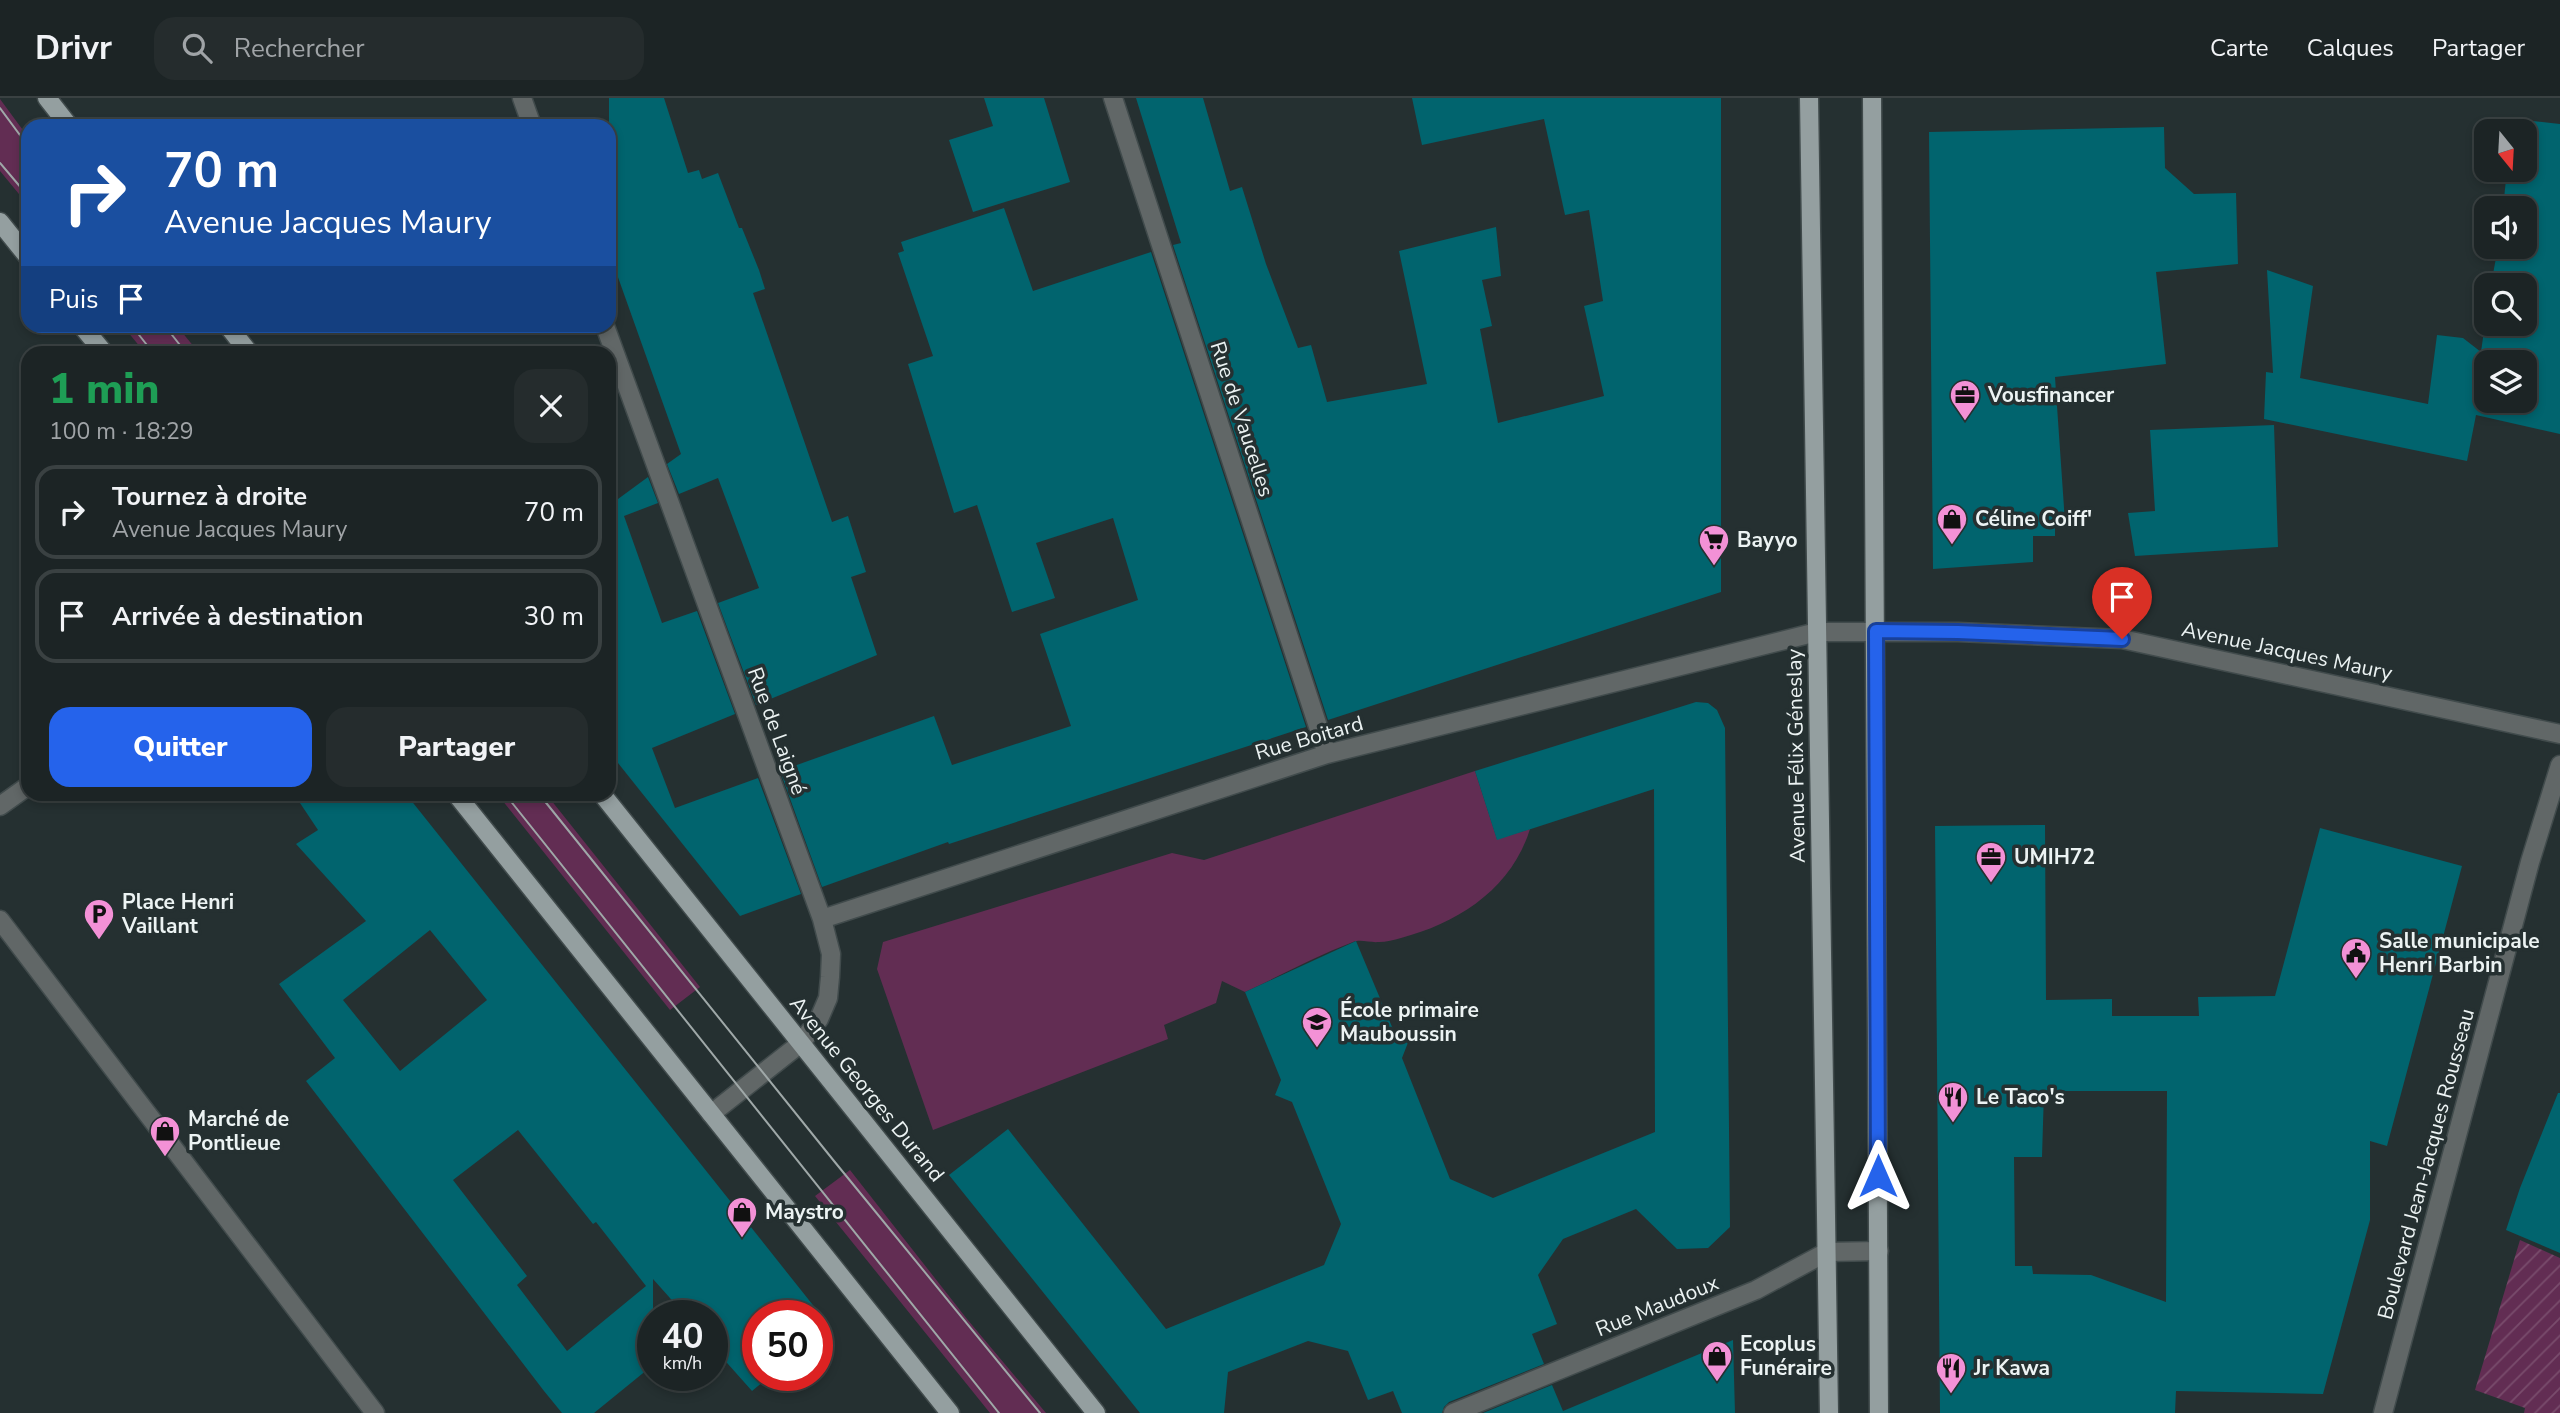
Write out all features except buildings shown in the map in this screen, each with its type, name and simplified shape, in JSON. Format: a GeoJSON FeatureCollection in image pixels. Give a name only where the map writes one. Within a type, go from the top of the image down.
{"type":"FeatureCollection","features":[{"type":"Feature","properties":{"kind":"main road"},"geometry":{"type":"LineString","coordinates":[[47,98],[64,119]]}},
{"type":"Feature","properties":{"kind":"main road","name":"Avenue Félix Géneslay"},"geometry":{"type":"LineString","coordinates":[[1809,98],[1829,1413]]}},
{"type":"Feature","properties":{"kind":"main road"},"geometry":{"type":"LineString","coordinates":[[1872,98],[1879,1413]]}},
{"type":"Feature","properties":{"kind":"main road"},"geometry":{"type":"LineString","coordinates":[[0,222],[21,248]]}},
{"type":"Feature","properties":{"kind":"main road"},"geometry":{"type":"LineString","coordinates":[[462,801],[950,1413]]}},
{"type":"Feature","properties":{"kind":"main road","name":"Avenue Georges Durand"},"geometry":{"type":"LineString","coordinates":[[608,801],[1096,1413]]}},
{"type":"Feature","properties":{"kind":"street"},"geometry":{"type":"LineString","coordinates":[[522,98],[530,119]]}},
{"type":"Feature","properties":{"kind":"street","name":"Rue de Vaucelles"},"geometry":{"type":"LineString","coordinates":[[1113,98],[1327,754]]}},
{"type":"Feature","properties":{"kind":"street","name":"Rue de Laigné"},"geometry":{"type":"LineString","coordinates":[[616,356],[822,919],[831,954],[828,998],[819,1019],[801,1043],[711,1114]]}},
{"type":"Feature","properties":{"kind":"street","name":"Rue Boitard"},"geometry":{"type":"LineString","coordinates":[[822,919],[1327,754],[1817,632]]}},
{"type":"Feature","properties":{"kind":"street","name":"Avenue Jacques Maury"},"geometry":{"type":"LineString","coordinates":[[1817,632],[1958,632],[2122,639],[2560,734]]}},
{"type":"Feature","properties":{"kind":"street","name":"Boulevard Jean-Jacques Rousseau"},"geometry":{"type":"LineString","coordinates":[[2382,1413],[2530,862],[2560,765]]}},
{"type":"Feature","properties":{"kind":"street"},"geometry":{"type":"LineString","coordinates":[[0,806],[21,791]]}},
{"type":"Feature","properties":{"kind":"street"},"geometry":{"type":"LineString","coordinates":[[0,920],[375,1413]]}},
{"type":"Feature","properties":{"kind":"street","name":"Rue Maudoux"},"geometry":{"type":"LineString","coordinates":[[1452,1413],[1756,1290],[1827,1252],[1878,1251]]}},
{"type":"Feature","properties":{"kind":"shaded area"},"geometry":{"type":"Polygon","coordinates":[[[0,99],[21,128],[21,196],[0,171],[0,99]]]}},
{"type":"Feature","properties":{"kind":"shaded area"},"geometry":{"type":"Polygon","coordinates":[[[129,333],[183,333],[193,346],[139,346],[129,333]]]}},
{"type":"Feature","properties":{"kind":"shaded area"},"geometry":{"type":"Polygon","coordinates":[[[1475,771],[1497,839],[1530,829],[1522,850],[1510,869],[1497,885],[1463,912],[1443,923],[1398,939],[1353,942],[1245,992],[1222,981],[1216,1003],[1164,1025],[1168,1039],[933,1130],[877,969],[883,942],[1172,853],[1204,860],[1475,771]]]}},
{"type":"Feature","properties":{"kind":"shaded area"},"geometry":{"type":"Polygon","coordinates":[[[503,801],[552,801],[700,987],[670,1010],[503,801]]]}},
{"type":"Feature","properties":{"kind":"shaded area"},"geometry":{"type":"Polygon","coordinates":[[[850,1170],[967,1319],[1046,1413],[990,1413],[815,1196],[850,1170]]]}},
{"type":"Feature","properties":{"kind":"shaded area"},"geometry":{"type":"Polygon","coordinates":[[[2520,1240],[2560,1258],[2560,1413],[2524,1413],[2525,1408],[2475,1390],[2520,1240]]]}},
{"type":"Feature","properties":{"kind":"tram line"},"geometry":{"type":"LineString","coordinates":[[0,108],[21,136]]}},
{"type":"Feature","properties":{"kind":"tram line"},"geometry":{"type":"LineString","coordinates":[[0,163],[21,188]]}},
{"type":"Feature","properties":{"kind":"tram line"},"geometry":{"type":"LineString","coordinates":[[138,333],[148,346]]}},
{"type":"Feature","properties":{"kind":"tram line"},"geometry":{"type":"LineString","coordinates":[[170,333],[181,346]]}},
{"type":"Feature","properties":{"kind":"tram line"},"geometry":{"type":"LineString","coordinates":[[511,801],[999,1413]]}},
{"type":"Feature","properties":{"kind":"tram line"},"geometry":{"type":"LineString","coordinates":[[545,801],[1040,1413]]}},
{"type":"Feature","properties":{"kind":"place","name":"Vousfinancer"},"geometry":{"type":"Point","coordinates":[1965,422]}},
{"type":"Feature","properties":{"kind":"place","name":"Céline Coiff'"},"geometry":{"type":"Point","coordinates":[1952,546]}},
{"type":"Feature","properties":{"kind":"place","name":"Bayyo"},"geometry":{"type":"Point","coordinates":[1714,567]}},
{"type":"Feature","properties":{"kind":"place","name":"UMIH72"},"geometry":{"type":"Point","coordinates":[1991,884]}},
{"type":"Feature","properties":{"kind":"place","name":"Place Henri Vaillant"},"geometry":{"type":"Point","coordinates":[99,941]}},
{"type":"Feature","properties":{"kind":"place","name":"Salle municipale Henri Barbin"},"geometry":{"type":"Point","coordinates":[2356,980]}},
{"type":"Feature","properties":{"kind":"place","name":"École primaire Mauboussin"},"geometry":{"type":"Point","coordinates":[1317,1049]}},
{"type":"Feature","properties":{"kind":"place","name":"Le Taco's"},"geometry":{"type":"Point","coordinates":[1953,1124]}},
{"type":"Feature","properties":{"kind":"place","name":"Marché de Pontlieue"},"geometry":{"type":"Point","coordinates":[165,1158]}},
{"type":"Feature","properties":{"kind":"place","name":"Maystro"},"geometry":{"type":"Point","coordinates":[742,1239]}},
{"type":"Feature","properties":{"kind":"place","name":"Ecoplus Funéraire"},"geometry":{"type":"Point","coordinates":[1717,1383]}},
{"type":"Feature","properties":{"kind":"place","name":"Jr Kawa"},"geometry":{"type":"Point","coordinates":[1951,1395]}},
{"type":"Feature","properties":{"kind":"route"},"geometry":{"type":"LineString","coordinates":[[1878,1176],[1876,631],[2122,639]]}}]}
